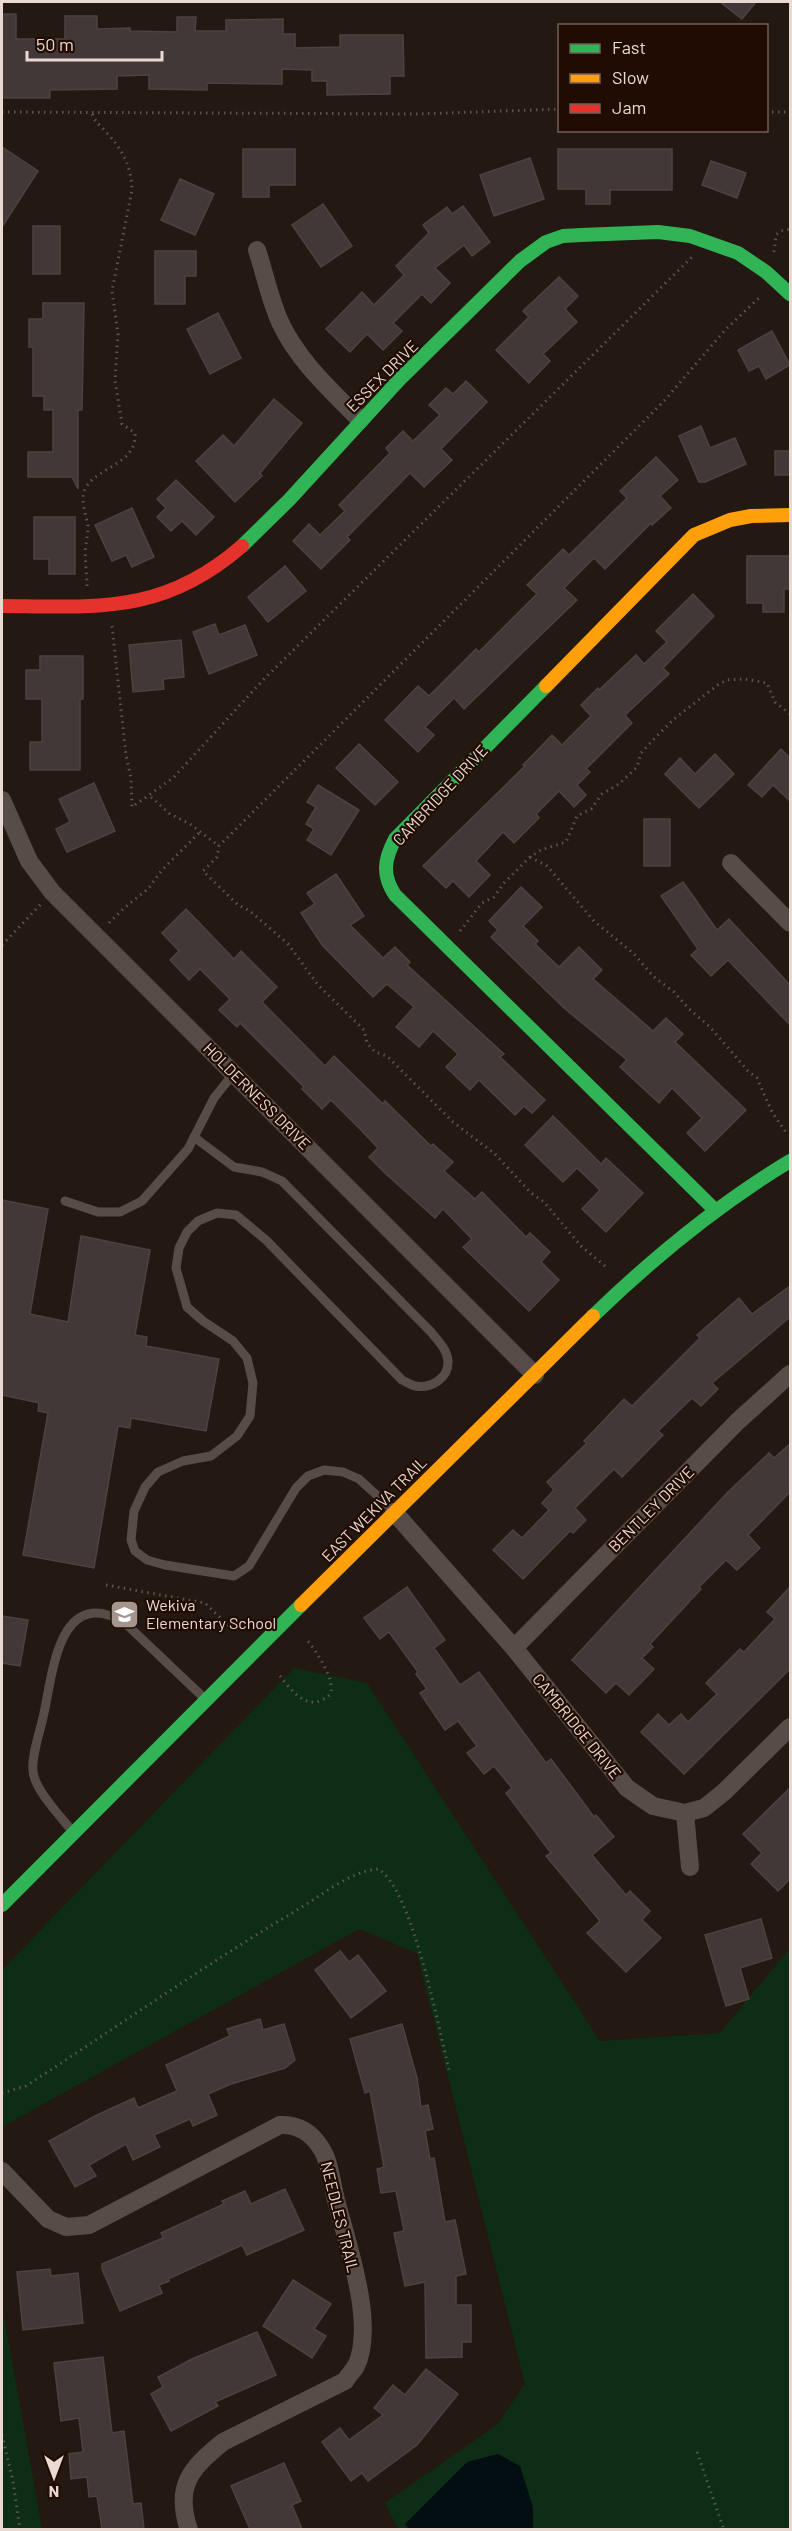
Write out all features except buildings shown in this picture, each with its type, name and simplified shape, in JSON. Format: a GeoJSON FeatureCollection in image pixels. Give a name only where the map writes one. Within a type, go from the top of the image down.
{"type":"FeatureCollection","features":[{"type":"Feature","properties":{"kind":"street","name":"ESSEX DRIVE"},"geometry":{"type":"LineString","coordinates":[[2,606],[110,606],[136,603],[179,588],[213,569],[272,517],[360,420],[482,300],[516,263],[540,244],[567,235],[674,233],[723,245],[761,267],[778,280],[790,294]]}},
{"type":"Feature","properties":{"kind":"street"},"geometry":{"type":"LineString","coordinates":[[257,250],[281,324],[293,344],[310,367],[360,420]]}},
{"type":"Feature","properties":{"kind":"street","name":"CAMBRIDGE DRIVE"},"geometry":{"type":"LineString","coordinates":[[715,1210],[395,895],[387,883],[384,868],[395,839],[694,535],[718,522],[740,516],[790,515]]}},
{"type":"Feature","properties":{"kind":"street","name":"HOLDERNESS DRIVE"},"geometry":{"type":"LineString","coordinates":[[2,800],[5,819],[29,861],[52,892],[535,1375]]}},
{"type":"Feature","properties":{"kind":"street"},"geometry":{"type":"LineString","coordinates":[[731,863],[790,923]]}},
{"type":"Feature","properties":{"kind":"street","name":"EAST WEKIVA TRAIL"},"geometry":{"type":"LineString","coordinates":[[2,1905],[394,1512],[627,1284],[715,1210],[790,1161]]}},
{"type":"Feature","properties":{"kind":"street","name":"BENTLEY DRIVE"},"geometry":{"type":"LineString","coordinates":[[514,1648],[738,1421],[790,1374]]}},
{"type":"Feature","properties":{"kind":"street","name":"CAMBRIDGE DRIVE"},"geometry":{"type":"LineString","coordinates":[[394,1512],[514,1648],[627,1788],[653,1806],[685,1813]]}},
{"type":"Feature","properties":{"kind":"street"},"geometry":{"type":"LineString","coordinates":[[690,1867],[685,1813],[704,1808],[724,1792],[790,1727]]}},
{"type":"Feature","properties":{"kind":"street","name":"NEEDLES TRAIL"},"geometry":{"type":"LineString","coordinates":[[2,2171],[48,2219],[66,2227],[89,2225],[280,2125],[293,2124],[302,2128],[323,2150],[359,2288],[363,2323],[356,2366],[345,2380],[223,2442],[206,2456],[192,2471],[184,2492],[184,2515],[189,2529]]}},
{"type":"Feature","properties":{"kind":"lane"},"geometry":{"type":"LineString","coordinates":[[65,1201],[98,1212],[120,1212],[142,1201],[188,1149],[214,1098],[234,1073]]}},
{"type":"Feature","properties":{"kind":"lane"},"geometry":{"type":"LineString","coordinates":[[194,1137],[234,1167],[262,1172],[282,1181],[431,1332],[445,1350],[448,1362],[445,1376],[432,1385],[414,1386],[402,1380],[266,1240],[236,1215],[218,1213],[198,1221],[187,1232],[179,1248],[176,1268],[180,1286],[187,1307],[233,1341],[247,1358],[253,1383],[250,1416],[237,1436],[211,1456],[183,1461],[158,1472],[145,1487],[134,1511],[131,1540],[135,1551],[147,1560],[165,1565],[234,1575],[249,1566],[296,1488],[308,1476],[324,1470],[343,1472],[359,1479],[394,1512]]}},
{"type":"Feature","properties":{"kind":"lane"},"geometry":{"type":"LineString","coordinates":[[73,1833],[40,1790],[33,1771],[56,1654],[65,1630],[73,1622],[82,1617],[103,1614],[124,1622],[206,1700]]}},
{"type":"Feature","properties":{"kind":"path"},"geometry":{"type":"LineString","coordinates":[[2,112],[417,114],[558,109]]}},
{"type":"Feature","properties":{"kind":"path"},"geometry":{"type":"LineString","coordinates":[[87,606],[88,525],[83,505],[85,490],[92,481],[121,462],[136,442],[135,433],[122,424],[115,381],[118,334],[112,291],[132,190],[132,174],[120,146],[96,122],[92,112]]}},
{"type":"Feature","properties":{"kind":"path"},"geometry":{"type":"LineString","coordinates":[[768,112],[790,112]]}},
{"type":"Feature","properties":{"kind":"path"},"geometry":{"type":"LineString","coordinates":[[761,267],[774,253],[776,235],[790,229]]}},
{"type":"Feature","properties":{"kind":"path"},"geometry":{"type":"LineString","coordinates":[[110,606],[126,755],[131,778],[132,807],[173,778],[264,679],[692,257],[700,239]]}},
{"type":"Feature","properties":{"kind":"path"},"geometry":{"type":"LineString","coordinates":[[605,1266],[580,1246],[544,1202],[531,1193],[495,1154],[453,1122],[387,1056],[375,1052],[367,1043],[364,1030],[318,985],[288,944],[250,912],[238,905],[203,871],[217,857],[219,846],[664,401],[725,330],[778,280]]}},
{"type":"Feature","properties":{"kind":"path"},"geometry":{"type":"LineString","coordinates":[[448,946],[482,903],[494,897],[504,883],[530,857],[541,850],[566,842],[577,816],[591,809],[602,794],[619,784],[637,767],[641,753],[654,739],[674,719],[719,684],[727,680],[744,679],[767,683],[775,702],[790,714]]}},
{"type":"Feature","properties":{"kind":"path"},"geometry":{"type":"LineString","coordinates":[[150,796],[170,814],[201,831],[219,846]]}},
{"type":"Feature","properties":{"kind":"path"},"geometry":{"type":"LineString","coordinates":[[98,936],[124,908],[148,889],[162,870],[201,831]]}},
{"type":"Feature","properties":{"kind":"path"},"geometry":{"type":"LineString","coordinates":[[530,857],[547,866],[594,921],[633,953],[654,977],[674,992],[710,1027],[748,1071],[757,1078],[772,1112],[787,1134]]}},
{"type":"Feature","properties":{"kind":"path"},"geometry":{"type":"LineString","coordinates":[[2,945],[52,892]]}},
{"type":"Feature","properties":{"kind":"path"},"geometry":{"type":"LineString","coordinates":[[106,1584],[205,1603],[233,1630]]}},
{"type":"Feature","properties":{"kind":"path"},"geometry":{"type":"LineString","coordinates":[[280,1676],[292,1690],[309,1702],[316,1703],[330,1694],[332,1689],[323,1665],[307,1640]]}},
{"type":"Feature","properties":{"kind":"path"},"geometry":{"type":"LineString","coordinates":[[2,2093],[26,2086],[170,1989],[352,1877],[368,1870],[378,1869],[392,1881],[425,1965],[449,2070]]}},
{"type":"Feature","properties":{"kind":"path"},"geometry":{"type":"LineString","coordinates":[[2,2435],[13,2481],[20,2529]]}},
{"type":"Feature","properties":{"kind":"path"},"geometry":{"type":"LineString","coordinates":[[698,2452],[724,2529]]}},
{"type":"Feature","properties":{"kind":"green space"},"geometry":{"type":"Polygon","coordinates":[[[294,1668],[367,1683],[600,2041],[720,2033],[790,1948],[790,2529],[398,2529],[385,2503],[498,2424],[525,2384],[417,1953],[359,1929],[2,2127],[2,1970],[294,1668]]]}},
{"type":"Feature","properties":{"kind":"green space"},"geometry":{"type":"Polygon","coordinates":[[[2,2305],[42,2529],[2,2529],[2,2305]]]}},
{"type":"Feature","properties":{"kind":"shaded area"},"geometry":{"type":"Polygon","coordinates":[[[498,2454],[520,2466],[533,2507],[533,2529],[409,2529],[405,2524],[467,2462],[498,2454]]]}},
{"type":"Feature","properties":{"kind":"traffic: fast"},"geometry":{"type":"LineString","coordinates":[[242,546],[289,500],[399,380],[520,261],[546,242],[563,236],[581,235],[658,232],[690,236],[738,253],[766,272],[790,294]]}},
{"type":"Feature","properties":{"kind":"traffic: fast"},"geometry":{"type":"LineString","coordinates":[[546,686],[395,839],[387,861],[388,881],[395,895],[715,1210]]}},
{"type":"Feature","properties":{"kind":"traffic: fast"},"geometry":{"type":"LineString","coordinates":[[593,1316],[687,1233],[737,1195],[790,1161]]}},
{"type":"Feature","properties":{"kind":"traffic: fast"},"geometry":{"type":"LineString","coordinates":[[2,1905],[301,1605]]}},
{"type":"Feature","properties":{"kind":"traffic: slow"},"geometry":{"type":"LineString","coordinates":[[546,686],[694,535],[730,520],[751,516],[790,515]]}},
{"type":"Feature","properties":{"kind":"traffic: slow"},"geometry":{"type":"LineString","coordinates":[[301,1605],[593,1316]]}},
{"type":"Feature","properties":{"kind":"traffic: jam"},"geometry":{"type":"LineString","coordinates":[[2,606],[69,607],[129,602],[157,595],[185,584],[213,568],[242,546]]}},
{"type":"Feature","properties":{"kind":"place","name":"Wekiva Elementary School"},"geometry":{"type":"Point","coordinates":[125,1614]}}]}
